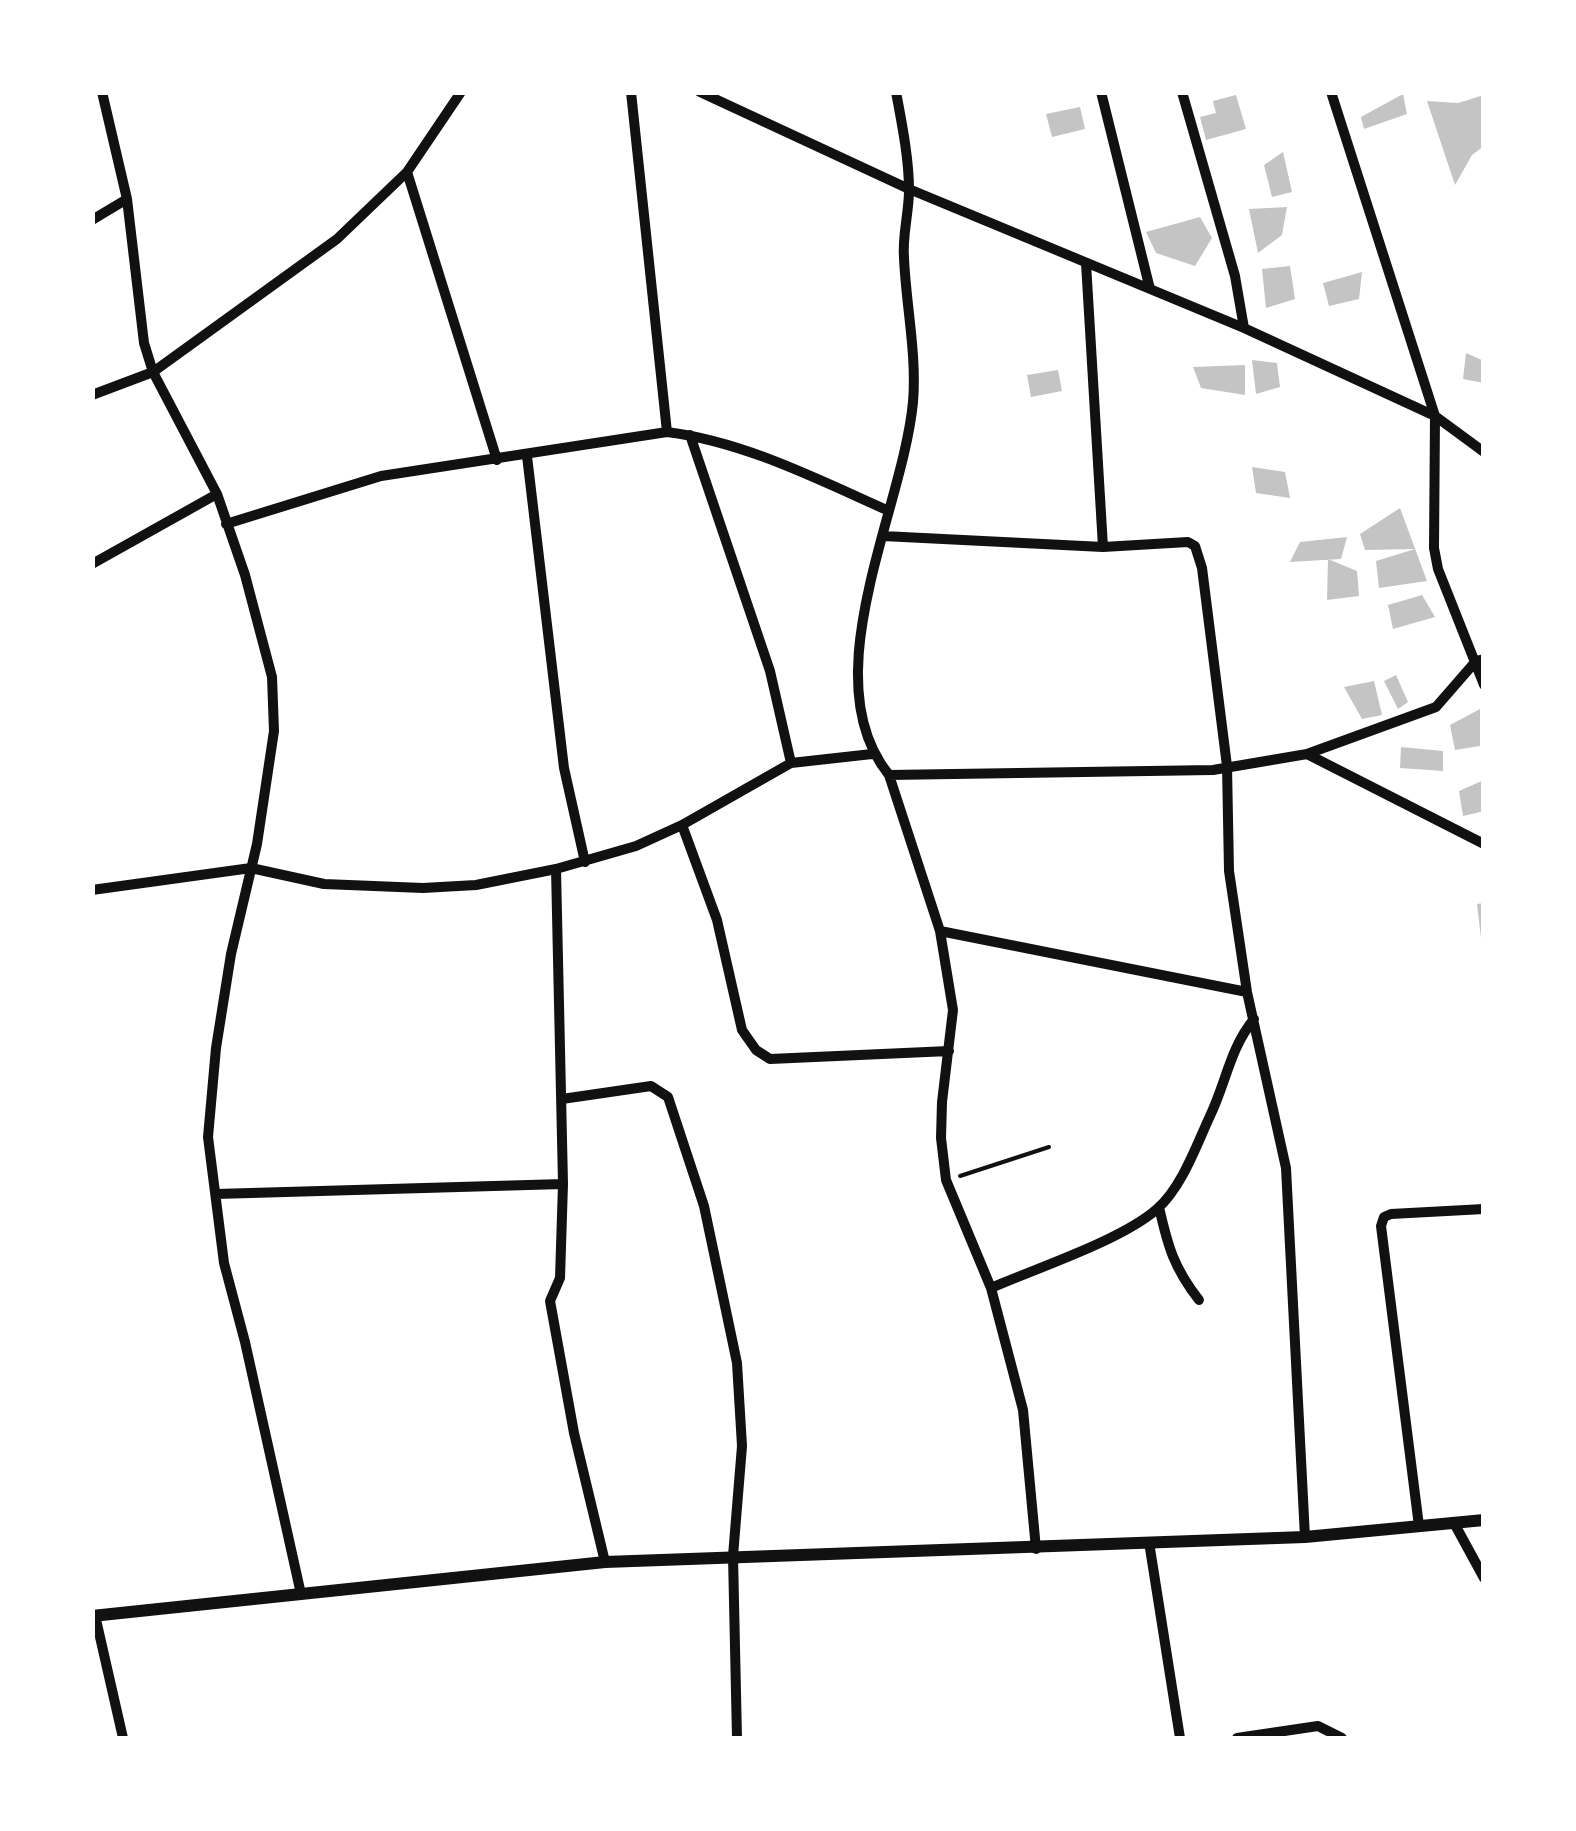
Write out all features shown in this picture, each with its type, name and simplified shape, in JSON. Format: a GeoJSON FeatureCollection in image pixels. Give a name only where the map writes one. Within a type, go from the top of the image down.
{"type":"FeatureCollection","features":[{"type":"Feature","properties":{"kind":"street"},"geometry":{"type":"LineString","coordinates":[[102,92],[128,199],[144,343],[152,372],[216,494],[245,574],[272,676],[274,731],[257,844],[216,1048],[208,1137],[224,1264],[301,1594]]}},
{"type":"Feature","properties":{"kind":"street"},"geometry":{"type":"LineString","coordinates":[[92,395],[152,372],[337,239],[407,172],[462,92]]}},
{"type":"Feature","properties":{"kind":"street"},"geometry":{"type":"LineString","coordinates":[[631,92],[666,432]]}},
{"type":"Feature","properties":{"kind":"street"},"geometry":{"type":"LineString","coordinates":[[700,92],[723,98],[909,190],[1244,328],[1436,416],[1484,452]]}},
{"type":"Feature","properties":{"kind":"street"},"geometry":{"type":"LineString","coordinates":[[896,92],[909,190],[903,252],[913,401],[868,588],[857,653],[860,700],[872,754],[889,775],[940,930],[953,1010],[942,1102],[946,1180],[991,1288],[1023,1410],[1036,1549]]}},
{"type":"Feature","properties":{"kind":"street"},"geometry":{"type":"LineString","coordinates":[[1102,92],[1150,290]]}},
{"type":"Feature","properties":{"kind":"street"},"geometry":{"type":"LineString","coordinates":[[1182,92],[1236,276],[1244,328]]}},
{"type":"Feature","properties":{"kind":"street"},"geometry":{"type":"LineString","coordinates":[[1331,92],[1436,416],[1434,548],[1438,569],[1480,660],[1484,685]]}},
{"type":"Feature","properties":{"kind":"street"},"geometry":{"type":"LineString","coordinates":[[407,172],[496,460]]}},
{"type":"Feature","properties":{"kind":"street"},"geometry":{"type":"LineString","coordinates":[[92,220],[128,199]]}},
{"type":"Feature","properties":{"kind":"street"},"geometry":{"type":"LineString","coordinates":[[1086,263],[1104,547]]}},
{"type":"Feature","properties":{"kind":"street"},"geometry":{"type":"LineString","coordinates":[[226,524],[382,476],[666,432],[710,438],[797,470],[889,511]]}},
{"type":"Feature","properties":{"kind":"street"},"geometry":{"type":"LineString","coordinates":[[690,435],[770,671],[791,762]]}},
{"type":"Feature","properties":{"kind":"street"},"geometry":{"type":"LineString","coordinates":[[527,456],[564,768],[585,862]]}},
{"type":"Feature","properties":{"kind":"street"},"geometry":{"type":"LineString","coordinates":[[92,564],[216,494]]}},
{"type":"Feature","properties":{"kind":"street"},"geometry":{"type":"LineString","coordinates":[[883,536],[1104,547],[1188,542],[1196,546],[1227,766],[1230,871],[1247,992],[1286,1168],[1305,1537]]}},
{"type":"Feature","properties":{"kind":"street"},"geometry":{"type":"LineString","coordinates":[[889,775],[1213,770],[1307,754],[1436,707],[1480,660]]}},
{"type":"Feature","properties":{"kind":"street"},"geometry":{"type":"LineString","coordinates":[[92,890],[251,868],[324,884],[423,888],[476,885],[556,870],[636,846],[682,825],[791,762],[872,754]]}},
{"type":"Feature","properties":{"kind":"street"},"geometry":{"type":"LineString","coordinates":[[1307,754],[1484,844]]}},
{"type":"Feature","properties":{"kind":"street"},"geometry":{"type":"LineString","coordinates":[[682,825],[717,920],[742,1030],[756,1050],[770,1059],[950,1050]]}},
{"type":"Feature","properties":{"kind":"street"},"geometry":{"type":"LineString","coordinates":[[556,870],[563,1184],[560,1278],[550,1302],[574,1434],[605,1562]]}},
{"type":"Feature","properties":{"kind":"street"},"geometry":{"type":"LineString","coordinates":[[940,930],[1247,992]]}},
{"type":"Feature","properties":{"kind":"street"},"geometry":{"type":"LineString","coordinates":[[991,1288],[1128,1228],[1159,1208],[1184,1170],[1220,1095],[1234,1046],[1254,1019]]}},
{"type":"Feature","properties":{"kind":"street"},"geometry":{"type":"LineString","coordinates":[[562,1099],[651,1086],[668,1097],[704,1206],[737,1363],[742,1446],[733,1556],[736,1738]]}},
{"type":"Feature","properties":{"kind":"street"},"geometry":{"type":"LineString","coordinates":[[216,1194],[563,1184]]}},
{"type":"Feature","properties":{"kind":"street"},"geometry":{"type":"LineString","coordinates":[[1159,1208],[1169,1254],[1178,1274],[1199,1300]]}},
{"type":"Feature","properties":{"kind":"street"},"geometry":{"type":"LineString","coordinates":[[1419,1526],[1381,1226],[1391,1214],[1484,1209]]}},
{"type":"Feature","properties":{"kind":"street"},"geometry":{"type":"LineString","coordinates":[[123,1738],[94,1616],[605,1562],[1305,1537],[1484,1520]]}},
{"type":"Feature","properties":{"kind":"street"},"geometry":{"type":"LineString","coordinates":[[1454,1523],[1484,1578]]}},
{"type":"Feature","properties":{"kind":"street"},"geometry":{"type":"LineString","coordinates":[[1148,1542],[1180,1738]]}},
{"type":"Feature","properties":{"kind":"street"},"geometry":{"type":"LineString","coordinates":[[1237,1738],[1318,1726],[1342,1738]]}},
{"type":"Feature","properties":{"kind":"path"},"geometry":{"type":"LineString","coordinates":[[946,1180],[1049,1147]]}},
{"type":"Feature","properties":{"kind":"building"},"geometry":{"type":"Polygon","coordinates":[[[1403,94],[1407,114],[1364,129],[1361,117],[1403,94]]]}},
{"type":"Feature","properties":{"kind":"building"},"geometry":{"type":"Polygon","coordinates":[[[1236,95],[1246,129],[1206,140],[1200,117],[1216,113],[1213,101],[1236,95]]]}},
{"type":"Feature","properties":{"kind":"building"},"geometry":{"type":"Polygon","coordinates":[[[1484,95],[1484,146],[1472,155],[1455,185],[1427,101],[1458,103],[1484,95]]]}},
{"type":"Feature","properties":{"kind":"building"},"geometry":{"type":"Polygon","coordinates":[[[1080,107],[1085,129],[1052,137],[1046,114],[1080,107]]]}},
{"type":"Feature","properties":{"kind":"building"},"geometry":{"type":"Polygon","coordinates":[[[1283,152],[1292,192],[1272,197],[1264,165],[1283,152]]]}},
{"type":"Feature","properties":{"kind":"building"},"geometry":{"type":"Polygon","coordinates":[[[1287,207],[1282,235],[1258,253],[1249,209],[1287,207]]]}},
{"type":"Feature","properties":{"kind":"building"},"geometry":{"type":"Polygon","coordinates":[[[1200,217],[1212,238],[1195,266],[1156,253],[1146,232],[1200,217]]]}},
{"type":"Feature","properties":{"kind":"building"},"geometry":{"type":"Polygon","coordinates":[[[1290,266],[1295,299],[1266,308],[1262,269],[1290,266]]]}},
{"type":"Feature","properties":{"kind":"building"},"geometry":{"type":"Polygon","coordinates":[[[1362,272],[1359,299],[1329,306],[1323,283],[1362,272]]]}},
{"type":"Feature","properties":{"kind":"building"},"geometry":{"type":"Polygon","coordinates":[[[1466,353],[1484,361],[1484,383],[1463,379],[1466,353]]]}},
{"type":"Feature","properties":{"kind":"building"},"geometry":{"type":"Polygon","coordinates":[[[1252,360],[1277,363],[1280,387],[1256,394],[1252,360]]]}},
{"type":"Feature","properties":{"kind":"building"},"geometry":{"type":"Polygon","coordinates":[[[1245,365],[1245,395],[1201,388],[1193,367],[1245,365]]]}},
{"type":"Feature","properties":{"kind":"building"},"geometry":{"type":"Polygon","coordinates":[[[1058,370],[1062,391],[1031,397],[1027,375],[1058,370]]]}},
{"type":"Feature","properties":{"kind":"building"},"geometry":{"type":"Polygon","coordinates":[[[1252,467],[1285,472],[1290,498],[1256,493],[1252,467]]]}},
{"type":"Feature","properties":{"kind":"building"},"geometry":{"type":"Polygon","coordinates":[[[1400,508],[1427,581],[1379,588],[1376,561],[1415,549],[1365,550],[1360,534],[1400,508]]]}},
{"type":"Feature","properties":{"kind":"building"},"geometry":{"type":"Polygon","coordinates":[[[1347,537],[1341,559],[1290,562],[1300,542],[1347,537]]]}},
{"type":"Feature","properties":{"kind":"building"},"geometry":{"type":"Polygon","coordinates":[[[1328,559],[1357,571],[1359,596],[1327,600],[1328,559]]]}},
{"type":"Feature","properties":{"kind":"building"},"geometry":{"type":"Polygon","coordinates":[[[1422,595],[1435,617],[1393,629],[1388,605],[1422,595]]]}},
{"type":"Feature","properties":{"kind":"building"},"geometry":{"type":"Polygon","coordinates":[[[1396,675],[1408,702],[1398,709],[1384,681],[1396,675]]]}},
{"type":"Feature","properties":{"kind":"building"},"geometry":{"type":"Polygon","coordinates":[[[1374,681],[1382,715],[1362,719],[1344,687],[1374,681]]]}},
{"type":"Feature","properties":{"kind":"building"},"geometry":{"type":"Polygon","coordinates":[[[1480,709],[1480,746],[1455,750],[1450,725],[1480,709]]]}},
{"type":"Feature","properties":{"kind":"building"},"geometry":{"type":"Polygon","coordinates":[[[1401,747],[1443,751],[1443,771],[1400,768],[1401,747]]]}},
{"type":"Feature","properties":{"kind":"building"},"geometry":{"type":"Polygon","coordinates":[[[1484,780],[1484,811],[1463,816],[1459,791],[1484,780]]]}},
{"type":"Feature","properties":{"kind":"building"},"geometry":{"type":"Polygon","coordinates":[[[1484,903],[1484,938],[1481,938],[1477,904],[1484,903]]]}}]}
